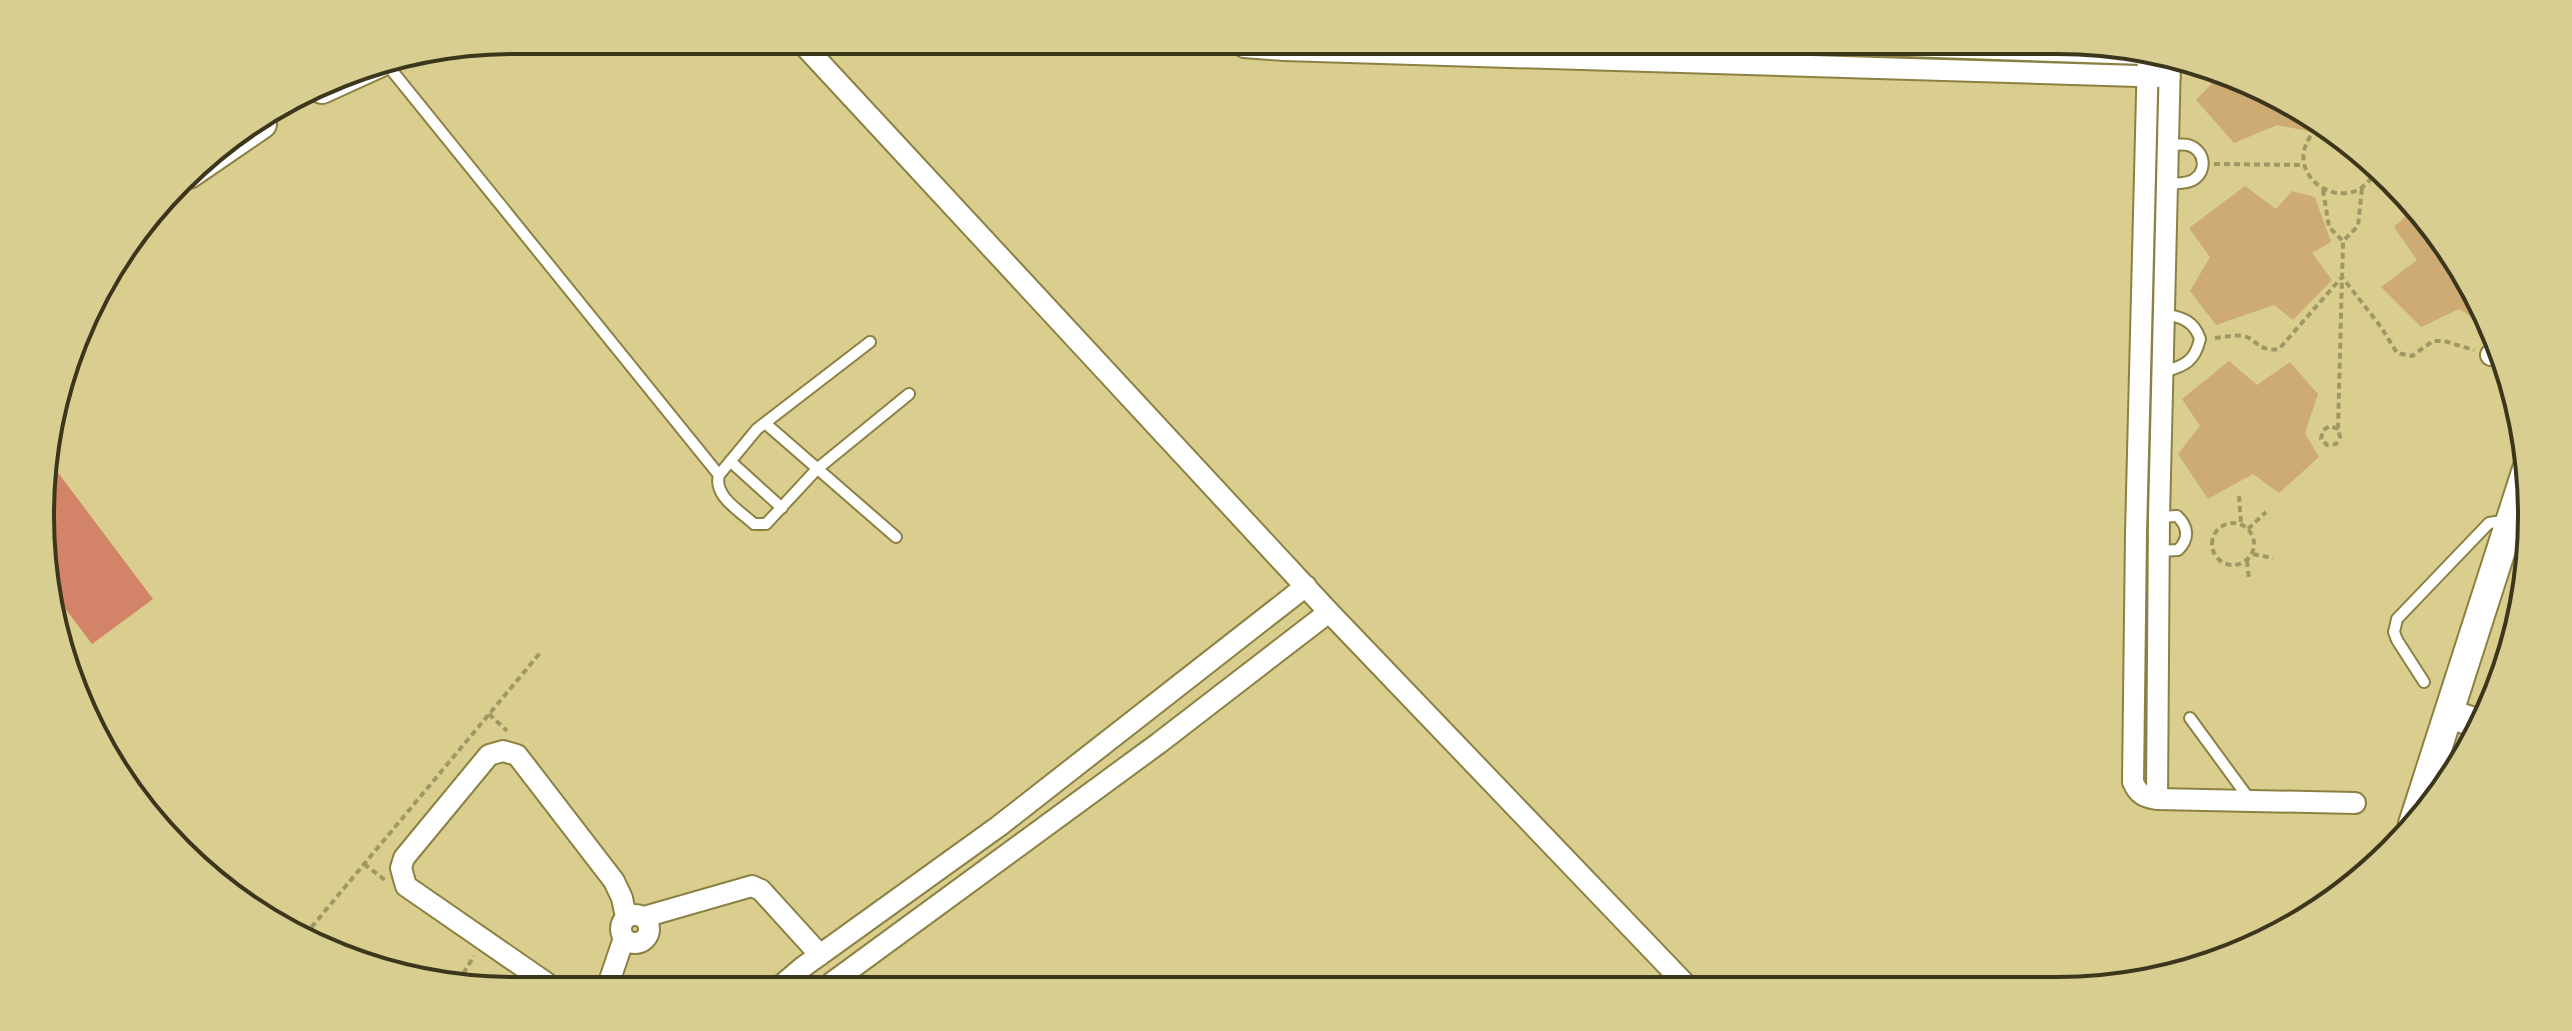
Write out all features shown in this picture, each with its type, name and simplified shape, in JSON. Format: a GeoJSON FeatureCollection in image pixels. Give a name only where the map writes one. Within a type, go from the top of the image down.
{"type":"FeatureCollection","features":[{"type":"Feature","properties":{"kind":"street"},"geometry":{"type":"LineString","coordinates":[[812,54],[1329,612],[1678,977]]}},
{"type":"Feature","properties":{"kind":"street"},"geometry":{"type":"LineString","coordinates":[[1595,54],[1633,61],[2141,62]]}},
{"type":"Feature","properties":{"kind":"street"},"geometry":{"type":"LineString","coordinates":[[2146,63],[2133,782],[2138,792],[2146,798],[2355,803]]}},
{"type":"Feature","properties":{"kind":"street"},"geometry":{"type":"LineString","coordinates":[[2157,799],[2158,551],[2170,69]]}},
{"type":"Feature","properties":{"kind":"street"},"geometry":{"type":"LineString","coordinates":[[2422,797],[2517,498]]}},
{"type":"Feature","properties":{"kind":"street"},"geometry":{"type":"LineString","coordinates":[[795,977],[820,955],[1023,808],[1306,586]]}},
{"type":"Feature","properties":{"kind":"street"},"geometry":{"type":"LineString","coordinates":[[840,977],[1159,743],[1329,612]]}},
{"type":"Feature","properties":{"kind":"street"},"geometry":{"type":"LineString","coordinates":[[2450,714],[2470,721]]}},
{"type":"Feature","properties":{"kind":"street"},"geometry":{"type":"LineString","coordinates":[[537,977],[406,886],[401,868],[404,858],[489,755],[511,752],[517,755],[614,881],[635,917]]}},
{"type":"Feature","properties":{"kind":"street"},"geometry":{"type":"LineString","coordinates":[[611,977],[624,938],[620,927],[635,917],[752,886],[761,890],[820,955]]}},
{"type":"Feature","properties":{"kind":"lane"},"geometry":{"type":"LineString","coordinates":[[1633,54],[1633,61]]}},
{"type":"Feature","properties":{"kind":"lane"},"geometry":{"type":"LineString","coordinates":[[392,71],[719,475]]}},
{"type":"Feature","properties":{"kind":"lane"},"geometry":{"type":"LineString","coordinates":[[2168,184],[2190,183],[2200,175],[2204,163],[2199,152],[2189,145],[2169,145]]}},
{"type":"Feature","properties":{"kind":"lane"},"geometry":{"type":"LineString","coordinates":[[2163,372],[2185,366],[2195,356],[2200,339],[2194,325],[2187,319],[2166,314]]}},
{"type":"Feature","properties":{"kind":"lane"},"geometry":{"type":"LineString","coordinates":[[870,342],[765,423],[719,475],[716,483],[721,493],[754,524],[766,524],[817,469],[909,394]]}},
{"type":"Feature","properties":{"kind":"lane"},"geometry":{"type":"LineString","coordinates":[[765,423],[896,537]]}},
{"type":"Feature","properties":{"kind":"lane"},"geometry":{"type":"LineString","coordinates":[[730,461],[782,508]]}},
{"type":"Feature","properties":{"kind":"lane"},"geometry":{"type":"LineString","coordinates":[[2158,551],[2178,550],[2187,537],[2186,529],[2177,516],[2159,517]]}},
{"type":"Feature","properties":{"kind":"lane"},"geometry":{"type":"LineString","coordinates":[[2424,682],[2397,640],[2394,632],[2397,619],[2489,523],[2510,520]]}},
{"type":"Feature","properties":{"kind":"lane"},"geometry":{"type":"LineString","coordinates":[[2190,718],[2251,801]]}},
{"type":"Feature","properties":{"kind":"path"},"geometry":{"type":"LineString","coordinates":[[2313,132],[2304,150],[2304,165],[2311,179],[2323,190],[2349,193],[2362,188],[2371,178]]}},
{"type":"Feature","properties":{"kind":"path"},"geometry":{"type":"LineString","coordinates":[[2204,163],[2304,165]]}},
{"type":"Feature","properties":{"kind":"path"},"geometry":{"type":"LineString","coordinates":[[2338,429],[2330,426],[2323,430],[2321,439],[2327,445],[2336,444],[2340,437],[2343,241],[2358,226],[2362,188]]}},
{"type":"Feature","properties":{"kind":"path"},"geometry":{"type":"LineString","coordinates":[[2323,190],[2329,227],[2343,241]]}},
{"type":"Feature","properties":{"kind":"path"},"geometry":{"type":"LineString","coordinates":[[2200,339],[2248,337],[2256,346],[2267,350],[2279,349],[2342,277]]}},
{"type":"Feature","properties":{"kind":"path"},"geometry":{"type":"LineString","coordinates":[[2342,277],[2397,353],[2412,356],[2433,341],[2488,353]]}},
{"type":"Feature","properties":{"kind":"path"},"geometry":{"type":"LineString","coordinates":[[2239,496],[2241,524]]}},
{"type":"Feature","properties":{"kind":"path"},"geometry":{"type":"LineString","coordinates":[[2248,529],[2266,512]]}},
{"type":"Feature","properties":{"kind":"path"},"geometry":{"type":"LineString","coordinates":[[2241,524],[2253,536],[2253,554],[2239,565],[2222,562],[2212,548],[2217,531],[2224,526],[2241,524]]}},
{"type":"Feature","properties":{"kind":"path"},"geometry":{"type":"LineString","coordinates":[[2253,554],[2273,558]]}},
{"type":"Feature","properties":{"kind":"path"},"geometry":{"type":"LineString","coordinates":[[2247,561],[2249,580]]}},
{"type":"Feature","properties":{"kind":"path"},"geometry":{"type":"LineString","coordinates":[[310,929],[540,653]]}},
{"type":"Feature","properties":{"kind":"path"},"geometry":{"type":"LineString","coordinates":[[463,974],[483,940]]}},
{"type":"Feature","properties":{"kind":"shaded area"},"geometry":{"type":"Polygon","coordinates":[[[56,471],[153,599],[92,644],[63,605],[55,546],[56,471]]]}},
{"type":"Feature","properties":{"kind":"building"},"geometry":{"type":"Polygon","coordinates":[[[2214,81],[2261,102],[2313,132],[2277,125],[2234,143],[2196,100],[2214,81]]]}},
{"type":"Feature","properties":{"kind":"building"},"geometry":{"type":"Polygon","coordinates":[[[2245,186],[2276,209],[2292,191],[2315,197],[2331,242],[2312,253],[2332,280],[2293,320],[2274,305],[2216,325],[2190,291],[2210,257],[2189,228],[2245,186]]]}},
{"type":"Feature","properties":{"kind":"building"},"geometry":{"type":"Polygon","coordinates":[[[2407,215],[2440,259],[2473,318],[2459,309],[2421,327],[2381,287],[2417,260],[2394,227],[2407,215]]]}},
{"type":"Feature","properties":{"kind":"building"},"geometry":{"type":"Polygon","coordinates":[[[2229,361],[2257,385],[2290,362],[2318,394],[2305,433],[2319,457],[2279,493],[2253,474],[2208,499],[2178,454],[2200,426],[2182,399],[2229,361]]]}}]}
